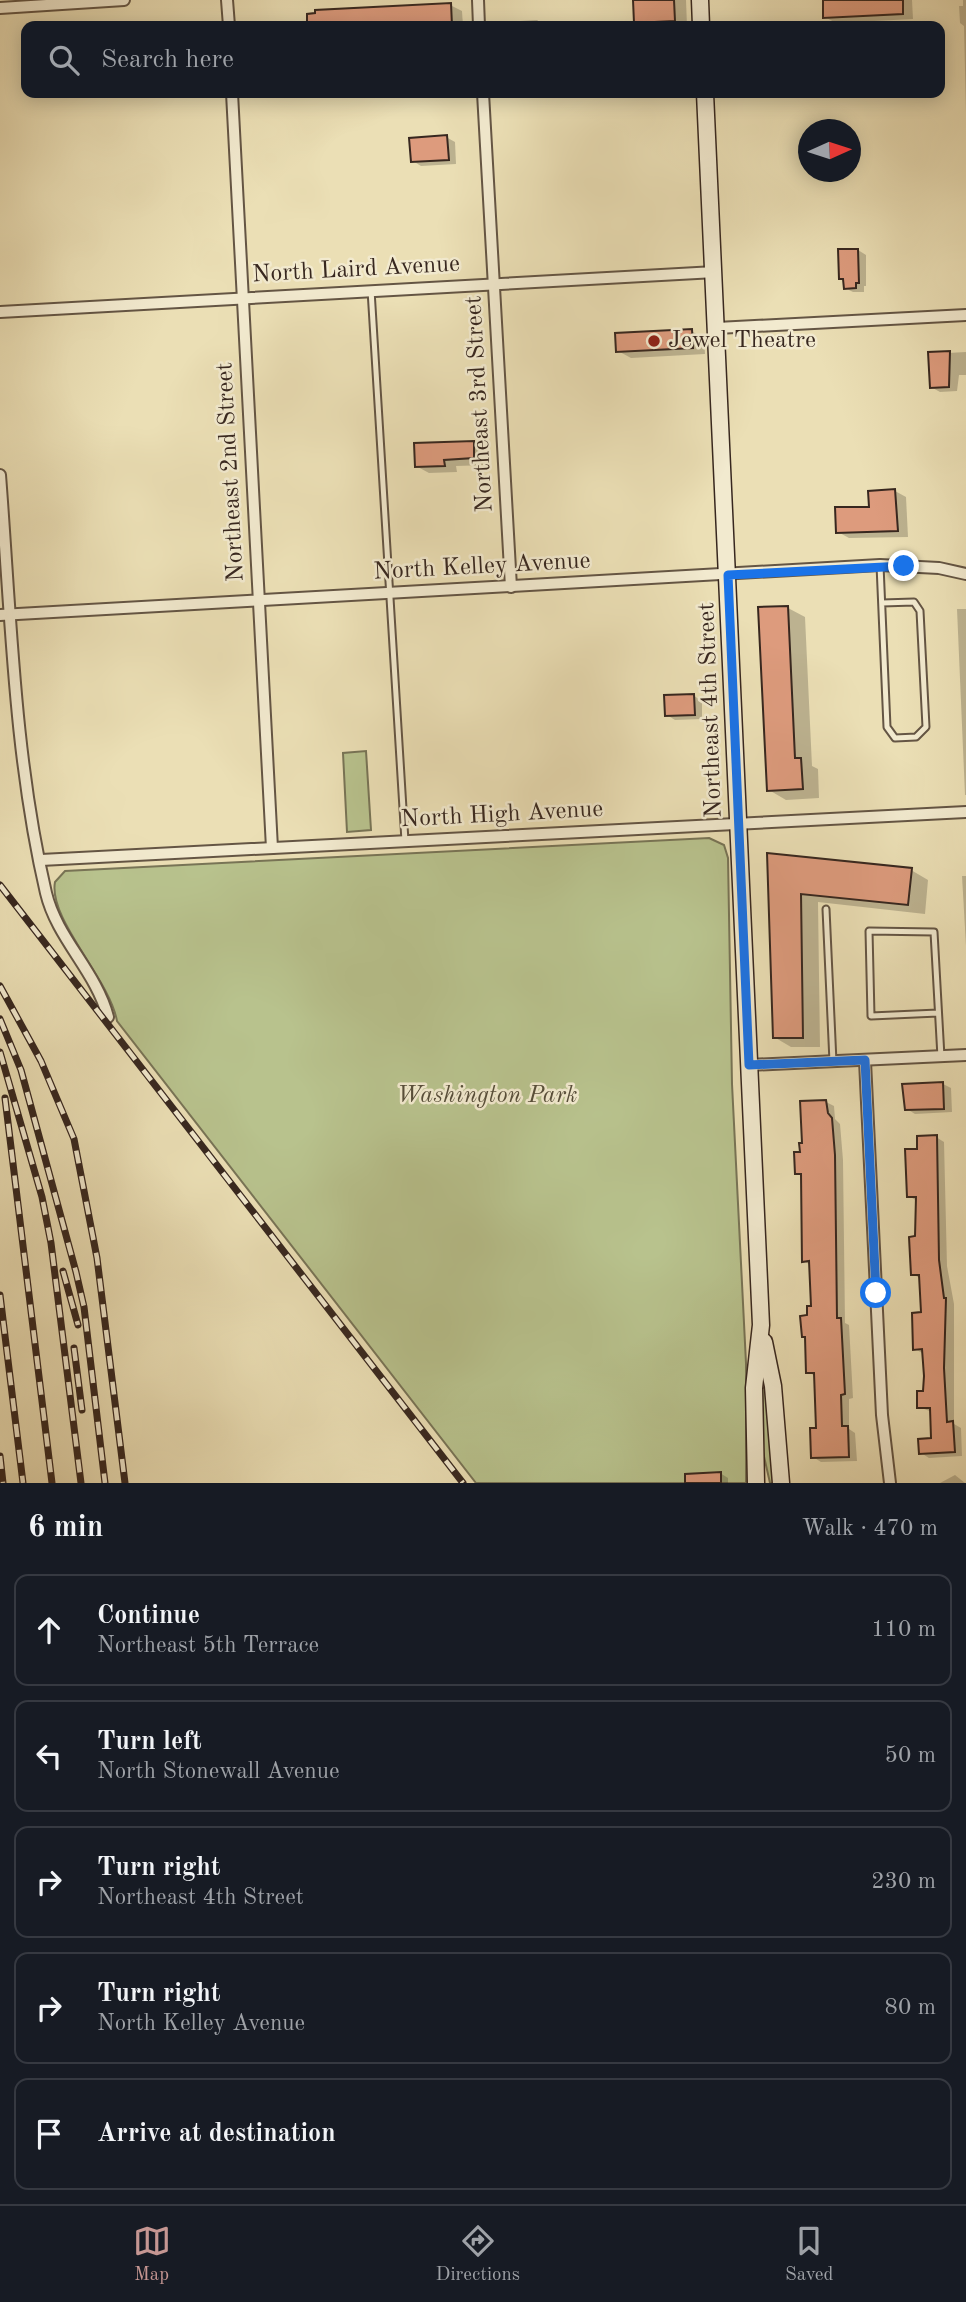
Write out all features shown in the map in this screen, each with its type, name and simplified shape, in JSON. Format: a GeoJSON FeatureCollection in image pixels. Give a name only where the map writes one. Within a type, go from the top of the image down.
{"type":"FeatureCollection","features":[{"type":"Feature","properties":{"kind":"main road"},"geometry":{"type":"LineString","coordinates":[[700,0],[701,21]]}},
{"type":"Feature","properties":{"kind":"main road","name":"Northeast 4th Street"},"geometry":{"type":"LineString","coordinates":[[705,98],[761,1325],[773,1386],[781,1483]]}},
{"type":"Feature","properties":{"kind":"main road","name":"Northeast 4th Street"},"geometry":{"type":"LineString","coordinates":[[756,1483],[754,1388],[761,1325]]}},
{"type":"Feature","properties":{"kind":"street"},"geometry":{"type":"LineString","coordinates":[[0,8],[124,0]]}},
{"type":"Feature","properties":{"kind":"street"},"geometry":{"type":"LineString","coordinates":[[227,0],[229,21]]}},
{"type":"Feature","properties":{"kind":"street"},"geometry":{"type":"LineString","coordinates":[[478,0],[480,21]]}},
{"type":"Feature","properties":{"kind":"street","name":"Northeast 2nd Street"},"geometry":{"type":"LineString","coordinates":[[232,98],[272,848]]}},
{"type":"Feature","properties":{"kind":"street","name":"Northeast 3rd Street"},"geometry":{"type":"LineString","coordinates":[[483,98],[511,587]]}},
{"type":"Feature","properties":{"kind":"street","name":"North Laird Avenue"},"geometry":{"type":"LineString","coordinates":[[0,312],[715,272]]}},
{"type":"Feature","properties":{"kind":"street"},"geometry":{"type":"LineString","coordinates":[[717,328],[966,315]]}},
{"type":"Feature","properties":{"kind":"street"},"geometry":{"type":"LineString","coordinates":[[0,475],[4,615],[24,790],[53,914],[97,985],[108,1017]]}},
{"type":"Feature","properties":{"kind":"street","name":"North Kelley Avenue"},"geometry":{"type":"LineString","coordinates":[[4,615],[880,565],[939,568],[966,574]]}},
{"type":"Feature","properties":{"kind":"street","name":"North High Avenue"},"geometry":{"type":"LineString","coordinates":[[41,860],[966,812]]}},
{"type":"Feature","properties":{"kind":"street"},"geometry":{"type":"LineString","coordinates":[[749,1065],[966,1055]]}},
{"type":"Feature","properties":{"kind":"street"},"geometry":{"type":"LineString","coordinates":[[865,1060],[882,1415],[890,1483]]}},
{"type":"Feature","properties":{"kind":"lane"},"geometry":{"type":"LineString","coordinates":[[371,290],[405,841]]}},
{"type":"Feature","properties":{"kind":"lane"},"geometry":{"type":"LineString","coordinates":[[880,565],[887,727],[895,738],[916,737],[926,727],[920,611],[914,602],[882,603]]}},
{"type":"Feature","properties":{"kind":"lane"},"geometry":{"type":"LineString","coordinates":[[826,909],[832,1062]]}},
{"type":"Feature","properties":{"kind":"lane"},"geometry":{"type":"LineString","coordinates":[[938,1013],[871,1016],[869,931],[934,932],[941,1057]]}},
{"type":"Feature","properties":{"kind":"green space"},"geometry":{"type":"Polygon","coordinates":[[[366,751],[371,830],[347,832],[343,753],[366,751]]]}},
{"type":"Feature","properties":{"kind":"green space","name":"Washington Park"},"geometry":{"type":"Polygon","coordinates":[[[709,838],[724,845],[728,858],[732,1084],[746,1363],[746,1483],[476,1483],[117,1021],[103,986],[69,931],[55,897],[55,882],[65,871],[709,838]]]}},
{"type":"Feature","properties":{"kind":"green space"},"geometry":{"type":"Polygon","coordinates":[[[762,1388],[765,1388],[774,1483],[770,1483],[763,1452],[762,1388]]]}},
{"type":"Feature","properties":{"kind":"building"},"geometry":{"type":"Polygon","coordinates":[[[633,0],[674,0],[675,21],[634,21],[633,0]]]}},
{"type":"Feature","properties":{"kind":"building"},"geometry":{"type":"Polygon","coordinates":[[[823,0],[903,0],[903,14],[823,18],[823,0]]]}},
{"type":"Feature","properties":{"kind":"building"},"geometry":{"type":"Polygon","coordinates":[[[451,3],[452,21],[307,21],[307,14],[315,13],[315,10],[451,3]]]}},
{"type":"Feature","properties":{"kind":"building"},"geometry":{"type":"Polygon","coordinates":[[[447,135],[449,160],[411,162],[409,138],[447,135]]]}},
{"type":"Feature","properties":{"kind":"building"},"geometry":{"type":"Polygon","coordinates":[[[838,249],[858,249],[859,283],[856,283],[856,288],[844,289],[843,279],[839,279],[838,249]]]}},
{"type":"Feature","properties":{"kind":"building","name":"Jewel Theatre"},"geometry":{"type":"Polygon","coordinates":[[[692,329],[693,348],[616,352],[615,333],[692,329]]]}},
{"type":"Feature","properties":{"kind":"building"},"geometry":{"type":"Polygon","coordinates":[[[950,351],[949,387],[930,388],[928,352],[950,351]]]}},
{"type":"Feature","properties":{"kind":"building"},"geometry":{"type":"Polygon","coordinates":[[[474,441],[474,458],[444,460],[445,466],[415,467],[414,443],[474,441]]]}},
{"type":"Feature","properties":{"kind":"building"},"geometry":{"type":"Polygon","coordinates":[[[895,489],[898,531],[836,533],[835,507],[869,507],[868,491],[895,489]]]}},
{"type":"Feature","properties":{"kind":"building"},"geometry":{"type":"Polygon","coordinates":[[[788,606],[795,758],[801,758],[803,789],[767,791],[758,607],[788,606]]]}},
{"type":"Feature","properties":{"kind":"building"},"geometry":{"type":"Polygon","coordinates":[[[694,694],[695,715],[665,716],[664,695],[694,694]]]}},
{"type":"Feature","properties":{"kind":"building"},"geometry":{"type":"Polygon","coordinates":[[[767,853],[912,868],[908,905],[801,894],[803,1038],[773,1038],[767,853]]]}},
{"type":"Feature","properties":{"kind":"building"},"geometry":{"type":"Polygon","coordinates":[[[943,1082],[944,1109],[905,1110],[902,1084],[943,1082]]]}},
{"type":"Feature","properties":{"kind":"building"},"geometry":{"type":"Polygon","coordinates":[[[826,1100],[828,1113],[832,1118],[835,1155],[837,1318],[841,1318],[845,1394],[841,1395],[842,1426],[848,1426],[849,1457],[811,1458],[810,1428],[816,1428],[814,1373],[806,1373],[805,1337],[802,1337],[800,1316],[807,1315],[807,1306],[811,1306],[809,1261],[802,1262],[801,1174],[795,1174],[794,1152],[800,1152],[799,1143],[802,1143],[800,1101],[826,1100]]]}},
{"type":"Feature","properties":{"kind":"building"},"geometry":{"type":"Polygon","coordinates":[[[937,1135],[939,1260],[946,1298],[944,1368],[947,1422],[953,1421],[955,1452],[919,1454],[918,1439],[931,1438],[930,1408],[917,1408],[917,1391],[923,1391],[924,1376],[922,1349],[913,1350],[912,1313],[921,1312],[919,1275],[911,1275],[909,1237],[915,1236],[916,1197],[907,1197],[905,1149],[917,1149],[917,1136],[937,1135]]]}},
{"type":"Feature","properties":{"kind":"building"},"geometry":{"type":"Polygon","coordinates":[[[721,1472],[721,1483],[685,1483],[685,1474],[721,1472]]]}},
{"type":"Feature","properties":{"kind":"railway"},"geometry":{"type":"LineString","coordinates":[[0,885],[463,1483]]}},
{"type":"Feature","properties":{"kind":"railway"},"geometry":{"type":"LineString","coordinates":[[0,986],[41,1061],[74,1139],[97,1258],[125,1483]]}},
{"type":"Feature","properties":{"kind":"railway"},"geometry":{"type":"LineString","coordinates":[[0,1019],[21,1070],[84,1307],[105,1483]]}},
{"type":"Feature","properties":{"kind":"railway"},"geometry":{"type":"LineString","coordinates":[[0,1052],[42,1197],[51,1243],[81,1483]]}},
{"type":"Feature","properties":{"kind":"railway"},"geometry":{"type":"LineString","coordinates":[[5,1098],[52,1483]]}},
{"type":"Feature","properties":{"kind":"railway"},"geometry":{"type":"LineString","coordinates":[[63,1271],[78,1325]]}},
{"type":"Feature","properties":{"kind":"railway"},"geometry":{"type":"LineString","coordinates":[[0,1295],[23,1483]]}},
{"type":"Feature","properties":{"kind":"railway"},"geometry":{"type":"LineString","coordinates":[[74,1348],[82,1410]]}},
{"type":"Feature","properties":{"kind":"railway"},"geometry":{"type":"LineString","coordinates":[[0,1456],[3,1483]]}},
{"type":"Feature","properties":{"kind":"place","name":"Jewel Theatre"},"geometry":{"type":"Point","coordinates":[654,341]}},
{"type":"Feature","properties":{"kind":"route"},"geometry":{"type":"LineString","coordinates":[[876,1293],[865,1060],[749,1065],[728,575],[880,565],[904,566]]}}]}
